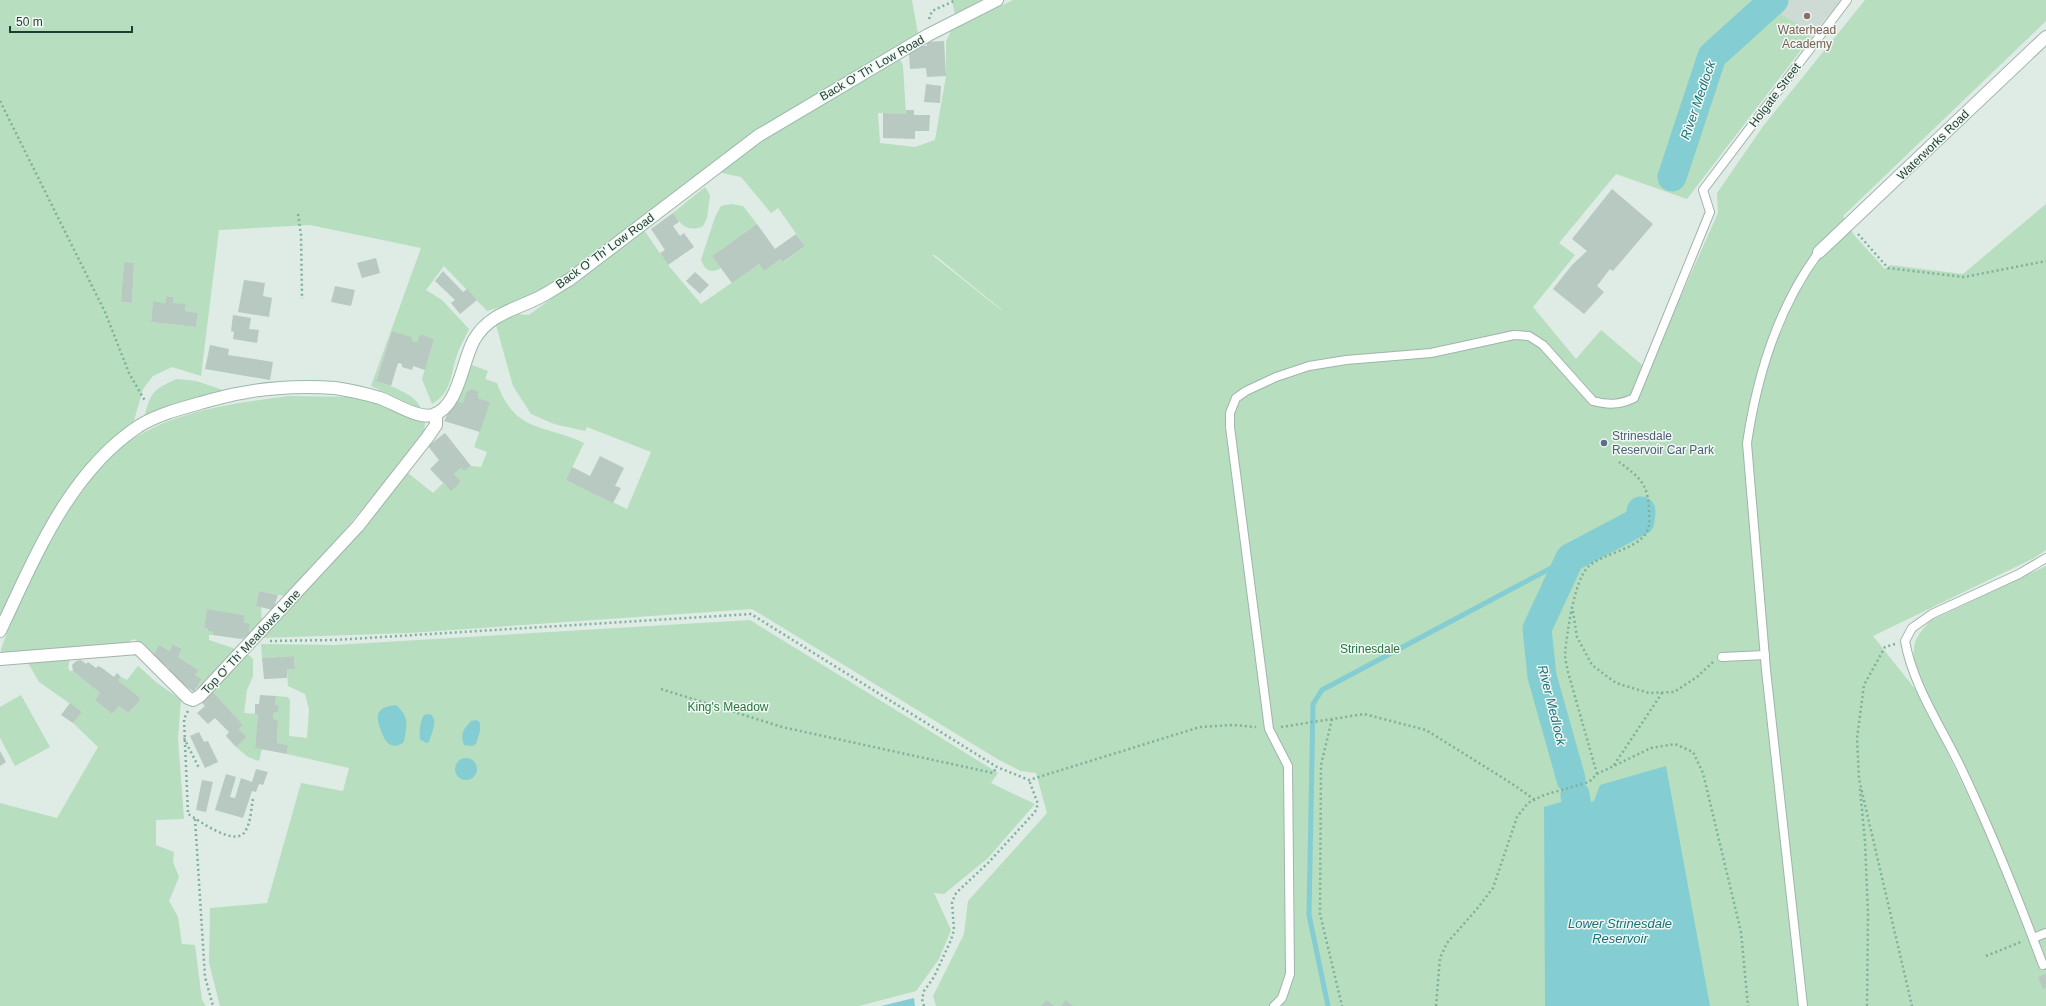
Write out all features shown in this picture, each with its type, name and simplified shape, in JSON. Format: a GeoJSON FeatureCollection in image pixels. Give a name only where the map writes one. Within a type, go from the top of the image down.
{"type":"FeatureCollection","features":[{"type":"Feature","properties":{"kind":"street","name":"Back O' Th' Low Road"},"geometry":{"type":"LineString","coordinates":[[436,414],[445,407],[453,395],[474,340],[484,328],[504,312],[536,299],[569,280],[758,136],[928,36],[997,0]]}},
{"type":"Feature","properties":{"kind":"street","name":"Waterworks Road"},"geometry":{"type":"LineString","coordinates":[[1819,252],[1850,225],[2046,38]]}},
{"type":"Feature","properties":{"kind":"street"},"geometry":{"type":"LineString","coordinates":[[0,631],[41,544],[77,486],[111,448],[140,425],[187,407],[224,396],[296,388],[336,388],[379,398],[428,416],[436,414]]}},
{"type":"Feature","properties":{"kind":"street","name":"Top O' Th' Meadows Lane"},"geometry":{"type":"LineString","coordinates":[[0,659],[138,648],[188,698],[193,700],[200,696],[358,526],[428,438],[436,425],[436,414]]}},
{"type":"Feature","properties":{"kind":"lane","name":"Holgate Street"},"geometry":{"type":"LineString","coordinates":[[1269,729],[1230,427],[1230,413],[1236,398],[1246,391],[1276,377],[1309,366],[1346,360],[1431,353],[1514,335],[1529,336],[1543,345],[1593,401],[1605,405],[1624,403],[1634,398],[1710,212],[1703,190],[1847,0]]}},
{"type":"Feature","properties":{"kind":"lane"},"geometry":{"type":"LineString","coordinates":[[1803,1006],[1765,655],[1747,443],[1752,409],[1781,316],[1804,273],[1819,252]]}},
{"type":"Feature","properties":{"kind":"lane"},"geometry":{"type":"LineString","coordinates":[[2043,965],[1985,818],[1948,740],[1914,676],[1905,642],[1912,628],[1932,614],[2019,574],[2046,558]]}},
{"type":"Feature","properties":{"kind":"lane"},"geometry":{"type":"LineString","coordinates":[[1722,657],[1765,655]]}},
{"type":"Feature","properties":{"kind":"lane"},"geometry":{"type":"LineString","coordinates":[[1269,729],[1288,766],[1290,974],[1282,998],[1274,1006]]}},
{"type":"Feature","properties":{"kind":"lane"},"geometry":{"type":"LineString","coordinates":[[2033,937],[2046,933]]}},
{"type":"Feature","properties":{"kind":"path"},"geometry":{"type":"LineString","coordinates":[[0,101],[105,312],[129,373],[144,401]]}},
{"type":"Feature","properties":{"kind":"path"},"geometry":{"type":"LineString","coordinates":[[298,214],[301,235],[302,299]]}},
{"type":"Feature","properties":{"kind":"path"},"geometry":{"type":"LineString","coordinates":[[1850,225],[1888,268],[1964,277],[2046,261]]}},
{"type":"Feature","properties":{"kind":"path"},"geometry":{"type":"LineString","coordinates":[[1597,774],[1568,672],[1565,655],[1578,585],[1588,567],[1600,558],[1630,546],[1644,537],[1649,527],[1648,496],[1641,480],[1619,462]]}},
{"type":"Feature","properties":{"kind":"path"},"geometry":{"type":"LineString","coordinates":[[1573,608],[1577,638],[1592,665],[1616,684],[1649,692],[1674,692],[1697,677],[1712,662],[1722,657]]}},
{"type":"Feature","properties":{"kind":"path"},"geometry":{"type":"LineString","coordinates":[[253,639],[256,641],[334,640],[751,614],[998,767],[1029,780],[1200,727],[1233,725],[1269,729],[1364,714],[1426,730],[1511,783],[1535,800]]}},
{"type":"Feature","properties":{"kind":"path"},"geometry":{"type":"LineString","coordinates":[[1867,1006],[1868,913],[1865,841],[1857,738],[1864,685],[1885,647],[1905,642]]}},
{"type":"Feature","properties":{"kind":"path"},"geometry":{"type":"LineString","coordinates":[[661,689],[782,727],[993,773],[998,767]]}},
{"type":"Feature","properties":{"kind":"path"},"geometry":{"type":"LineString","coordinates":[[1613,766],[1662,692]]}},
{"type":"Feature","properties":{"kind":"path"},"geometry":{"type":"LineString","coordinates":[[193,700],[184,719],[188,814],[226,836],[236,837],[243,835],[247,829],[253,799]]}},
{"type":"Feature","properties":{"kind":"path"},"geometry":{"type":"LineString","coordinates":[[1332,719],[1321,765],[1320,914],[1342,1006]]}},
{"type":"Feature","properties":{"kind":"path"},"geometry":{"type":"LineString","coordinates":[[184,738],[199,768]]}},
{"type":"Feature","properties":{"kind":"path"},"geometry":{"type":"LineString","coordinates":[[1436,1006],[1440,958],[1447,942],[1476,910],[1492,888],[1517,817],[1528,803],[1544,795],[1589,782],[1597,774],[1651,748],[1675,744],[1693,752],[1703,773],[1741,932],[1748,1006]]}},
{"type":"Feature","properties":{"kind":"path"},"geometry":{"type":"LineString","coordinates":[[1859,778],[1912,1006]]}},
{"type":"Feature","properties":{"kind":"path"},"geometry":{"type":"LineString","coordinates":[[924,1006],[922,999],[924,991],[934,977],[954,930],[952,902],[956,893],[988,863],[1035,812],[1038,804],[1029,780]]}},
{"type":"Feature","properties":{"kind":"path"},"geometry":{"type":"LineString","coordinates":[[195,818],[205,977],[213,1006]]}},
{"type":"Feature","properties":{"kind":"path"},"geometry":{"type":"LineString","coordinates":[[1986,956],[2033,937]]}},
{"type":"Feature","properties":{"kind":"shaded area","name":"Waterhead Academy"},"geometry":{"type":"Polygon","coordinates":[[[1757,0],[1841,0],[1814,33],[1757,0]]]}},
{"type":"Feature","properties":{"kind":"green space"},"geometry":{"type":"Polygon","coordinates":[[[0,0],[912,0],[918,34],[559,279],[523,300],[487,311],[444,266],[426,290],[442,300],[469,329],[458,352],[450,381],[444,394],[432,404],[422,379],[434,339],[420,334],[417,342],[412,341],[412,337],[392,331],[376,380],[408,395],[418,403],[421,409],[371,386],[421,248],[310,225],[219,230],[201,376],[172,367],[153,376],[143,389],[133,424],[105,444],[67,490],[34,544],[0,618],[0,0]],[[124,262],[121,302],[132,303],[134,263],[124,262]],[[166,296],[165,303],[153,301],[151,322],[196,327],[198,313],[185,311],[186,305],[173,303],[174,297],[166,296]]]}},
{"type":"Feature","properties":{"kind":"green space"},"geometry":{"type":"Polygon","coordinates":[[[952,0],[982,0],[955,15],[952,0]]]}},
{"type":"Feature","properties":{"kind":"green space","name":"Strinesdale"},"geometry":{"type":"Polygon","coordinates":[[[1013,0],[1757,0],[1814,33],[1687,199],[1616,174],[1559,243],[1575,255],[1533,307],[1576,359],[1601,330],[1648,370],[1718,213],[1717,193],[1764,125],[1865,0],[2046,0],[2046,21],[1843,216],[1854,235],[1885,269],[1890,265],[1963,274],[2046,204],[2046,550],[2034,558],[1873,636],[1919,694],[1980,820],[1988,817],[1914,665],[1914,646],[1921,632],[1930,621],[2046,566],[2046,1006],[936,1006],[933,996],[964,934],[968,901],[1047,813],[1036,773],[1021,771],[999,760],[752,609],[409,633],[261,638],[408,473],[433,493],[443,483],[451,490],[461,482],[454,474],[461,468],[464,471],[471,466],[481,467],[487,452],[474,447],[490,402],[478,398],[478,391],[472,389],[466,392],[463,403],[455,401],[472,365],[488,371],[485,379],[497,383],[504,399],[513,411],[522,419],[533,425],[584,443],[566,480],[627,509],[651,452],[587,427],[585,431],[554,424],[531,414],[513,386],[496,325],[517,314],[529,315],[644,230],[668,265],[701,304],[759,264],[764,271],[781,259],[784,262],[805,246],[778,208],[771,213],[741,177],[717,172],[760,141],[898,59],[901,61],[903,66],[906,114],[878,113],[880,143],[915,147],[935,140],[946,76],[946,41],[951,31],[1013,0]],[[931,254],[1002,310],[936,256],[931,254]]]}},
{"type":"Feature","properties":{"kind":"green space"},"geometry":{"type":"Polygon","coordinates":[[[705,187],[710,195],[707,218],[703,226],[693,229],[685,227],[673,213],[705,187]]]}},
{"type":"Feature","properties":{"kind":"green space"},"geometry":{"type":"Polygon","coordinates":[[[731,204],[743,206],[757,224],[712,256],[721,268],[711,271],[706,269],[701,260],[715,217],[721,206],[731,204]]]}},
{"type":"Feature","properties":{"kind":"green space"},"geometry":{"type":"Polygon","coordinates":[[[177,379],[196,381],[226,391],[144,418],[148,403],[154,393],[158,389],[177,379]]]}},
{"type":"Feature","properties":{"kind":"green space"},"geometry":{"type":"Polygon","coordinates":[[[289,396],[352,397],[396,410],[425,423],[424,435],[289,597],[259,591],[256,606],[261,607],[262,625],[247,640],[241,639],[249,634],[250,624],[244,622],[244,615],[207,609],[204,628],[213,632],[213,635],[209,635],[209,640],[233,648],[235,651],[202,688],[197,688],[202,679],[195,675],[197,670],[178,657],[182,649],[174,644],[170,651],[159,645],[152,657],[145,645],[134,639],[126,643],[1,653],[1,649],[16,610],[52,538],[89,482],[118,449],[132,439],[154,427],[190,414],[223,406],[289,396]]]}},
{"type":"Feature","properties":{"kind":"green space","name":"King's Meadow"},"geometry":{"type":"Polygon","coordinates":[[[750,620],[998,773],[991,783],[1035,804],[988,858],[944,894],[934,893],[951,930],[939,959],[916,991],[859,1006],[220,1006],[209,963],[210,908],[267,903],[301,783],[343,791],[349,768],[287,754],[288,745],[277,743],[278,720],[273,719],[274,712],[278,712],[279,705],[275,705],[276,696],[288,697],[290,701],[289,736],[307,738],[309,709],[305,694],[288,686],[287,669],[295,669],[294,656],[262,658],[261,644],[335,645],[750,620]]]}},
{"type":"Feature","properties":{"kind":"green space"},"geometry":{"type":"Polygon","coordinates":[[[247,653],[253,659],[253,676],[247,690],[244,713],[258,714],[255,748],[262,749],[259,761],[248,757],[236,747],[247,737],[239,729],[243,725],[212,691],[247,653]]]}},
{"type":"Feature","properties":{"kind":"green space"},"geometry":{"type":"Polygon","coordinates":[[[70,658],[68,668],[70,671],[73,671],[100,693],[95,700],[112,714],[119,706],[128,713],[140,701],[139,697],[118,680],[121,677],[127,680],[138,666],[156,682],[181,700],[178,738],[184,819],[156,820],[156,845],[174,852],[173,862],[179,877],[169,901],[178,917],[182,944],[195,945],[202,1000],[206,1006],[0,1006],[0,803],[57,818],[98,747],[73,723],[82,712],[39,682],[27,661],[70,658]]]}},
{"type":"Feature","properties":{"kind":"green space"},"geometry":{"type":"Polygon","coordinates":[[[21,695],[50,747],[15,766],[0,738],[0,707],[21,695]]]}},
{"type":"Feature","properties":{"kind":"water"},"geometry":{"type":"Polygon","coordinates":[[[396,705],[404,714],[406,726],[404,742],[395,746],[388,743],[383,737],[378,714],[386,707],[396,705]]]}},
{"type":"Feature","properties":{"kind":"water"},"geometry":{"type":"Polygon","coordinates":[[[430,714],[434,720],[433,731],[429,742],[426,743],[420,739],[420,727],[424,715],[430,714]]]}},
{"type":"Feature","properties":{"kind":"water"},"geometry":{"type":"Polygon","coordinates":[[[477,720],[480,723],[480,731],[476,744],[472,746],[464,745],[462,735],[464,729],[471,721],[477,720]]]}},
{"type":"Feature","properties":{"kind":"water"},"geometry":{"type":"Polygon","coordinates":[[[466,758],[474,761],[477,769],[474,777],[466,780],[458,777],[455,769],[458,761],[466,758]]]}},
{"type":"Feature","properties":{"kind":"water","name":"Lower Strinesdale Reservoir"},"geometry":{"type":"Polygon","coordinates":[[[1666,766],[1710,1006],[1545,1006],[1544,807],[1561,802],[1573,808],[1594,801],[1600,785],[1666,766]]]}},
{"type":"Feature","properties":{"kind":"water"},"geometry":{"type":"Polygon","coordinates":[[[914,998],[915,1006],[881,1006],[914,998]]]}},
{"type":"Feature","properties":{"kind":"building"},"geometry":{"type":"Polygon","coordinates":[[[944,41],[946,76],[927,77],[926,68],[910,69],[909,53],[918,46],[927,46],[926,42],[944,41]]]}},
{"type":"Feature","properties":{"kind":"building"},"geometry":{"type":"Polygon","coordinates":[[[926,84],[941,86],[940,103],[924,102],[926,84]]]}},
{"type":"Feature","properties":{"kind":"building"},"geometry":{"type":"Polygon","coordinates":[[[906,110],[914,110],[914,115],[930,115],[929,131],[915,131],[915,139],[883,138],[883,113],[906,114],[906,110]]]}},
{"type":"Feature","properties":{"kind":"building"},"geometry":{"type":"Polygon","coordinates":[[[1612,189],[1653,224],[1613,271],[1610,269],[1597,286],[1604,292],[1584,314],[1553,289],[1572,265],[1587,251],[1572,239],[1612,189]]]}},
{"type":"Feature","properties":{"kind":"building"},"geometry":{"type":"Polygon","coordinates":[[[673,213],[679,222],[673,226],[680,236],[684,233],[694,247],[668,265],[660,253],[665,250],[651,229],[673,213]]]}},
{"type":"Feature","properties":{"kind":"building"},"geometry":{"type":"Polygon","coordinates":[[[757,224],[775,249],[796,234],[805,246],[783,262],[781,259],[764,271],[759,264],[732,283],[712,256],[757,224]]]}},
{"type":"Feature","properties":{"kind":"building"},"geometry":{"type":"Polygon","coordinates":[[[376,258],[380,273],[362,278],[357,263],[376,258]]]}},
{"type":"Feature","properties":{"kind":"building"},"geometry":{"type":"Polygon","coordinates":[[[124,262],[134,263],[132,303],[121,302],[124,262]]]}},
{"type":"Feature","properties":{"kind":"building"},"geometry":{"type":"Polygon","coordinates":[[[443,271],[463,292],[467,289],[477,300],[460,314],[451,303],[455,300],[435,281],[443,271]]]}},
{"type":"Feature","properties":{"kind":"building"},"geometry":{"type":"Polygon","coordinates":[[[695,272],[709,285],[700,294],[686,281],[695,272]]]}},
{"type":"Feature","properties":{"kind":"building"},"geometry":{"type":"Polygon","coordinates":[[[244,280],[265,283],[263,296],[272,298],[269,317],[238,312],[244,280]]]}},
{"type":"Feature","properties":{"kind":"building"},"geometry":{"type":"Polygon","coordinates":[[[335,286],[355,290],[351,306],[331,302],[335,286]]]}},
{"type":"Feature","properties":{"kind":"building"},"geometry":{"type":"Polygon","coordinates":[[[166,296],[174,297],[173,303],[186,304],[185,311],[198,313],[196,327],[151,322],[153,301],[165,303],[166,296]]]}},
{"type":"Feature","properties":{"kind":"building"},"geometry":{"type":"Polygon","coordinates":[[[233,315],[251,318],[249,329],[259,330],[257,343],[233,339],[234,332],[231,331],[233,315]]]}},
{"type":"Feature","properties":{"kind":"building"},"geometry":{"type":"Polygon","coordinates":[[[392,331],[412,337],[412,341],[417,342],[420,334],[434,339],[425,370],[413,366],[412,370],[402,367],[402,364],[398,363],[391,386],[376,381],[392,331]]]}},
{"type":"Feature","properties":{"kind":"building"},"geometry":{"type":"Polygon","coordinates":[[[210,345],[229,349],[228,355],[273,362],[270,380],[205,369],[210,345]]]}},
{"type":"Feature","properties":{"kind":"building"},"geometry":{"type":"Polygon","coordinates":[[[472,389],[478,391],[478,398],[490,402],[480,432],[444,421],[455,401],[463,403],[466,392],[472,389]]]}},
{"type":"Feature","properties":{"kind":"building"},"geometry":{"type":"Polygon","coordinates":[[[445,433],[471,466],[464,471],[461,468],[454,474],[461,482],[451,491],[430,469],[439,460],[428,446],[445,433]]]}},
{"type":"Feature","properties":{"kind":"building"},"geometry":{"type":"Polygon","coordinates":[[[600,456],[624,468],[615,486],[621,488],[613,503],[566,480],[572,467],[590,476],[600,456]]]}},
{"type":"Feature","properties":{"kind":"building"},"geometry":{"type":"Polygon","coordinates":[[[259,591],[278,595],[273,610],[256,606],[259,591]]]}},
{"type":"Feature","properties":{"kind":"building"},"geometry":{"type":"Polygon","coordinates":[[[207,609],[244,615],[244,622],[250,624],[249,634],[241,639],[213,635],[213,632],[204,628],[207,609]]]}},
{"type":"Feature","properties":{"kind":"building"},"geometry":{"type":"Polygon","coordinates":[[[173,644],[182,649],[178,657],[198,670],[195,675],[202,679],[194,692],[167,673],[169,668],[152,657],[159,645],[170,651],[173,644]]]}},
{"type":"Feature","properties":{"kind":"building"},"geometry":{"type":"Polygon","coordinates":[[[294,656],[295,669],[287,669],[287,678],[264,679],[262,658],[294,656]]]}},
{"type":"Feature","properties":{"kind":"building"},"geometry":{"type":"Polygon","coordinates":[[[81,660],[86,664],[88,662],[96,668],[98,666],[102,668],[114,677],[117,673],[121,677],[118,680],[139,697],[140,701],[128,713],[119,706],[112,714],[95,700],[100,693],[73,671],[72,665],[76,661],[81,660]]]}},
{"type":"Feature","properties":{"kind":"building"},"geometry":{"type":"Polygon","coordinates":[[[212,691],[243,725],[239,729],[247,737],[236,747],[226,736],[229,732],[215,718],[208,724],[197,713],[205,706],[201,702],[212,691]]]}},
{"type":"Feature","properties":{"kind":"building"},"geometry":{"type":"Polygon","coordinates":[[[260,695],[276,696],[275,705],[279,705],[278,712],[274,712],[273,719],[278,720],[277,743],[288,745],[287,754],[255,748],[258,714],[255,714],[255,704],[259,704],[260,695]]]}},
{"type":"Feature","properties":{"kind":"building"},"geometry":{"type":"Polygon","coordinates":[[[70,703],[82,712],[73,723],[61,715],[70,703]]]}},
{"type":"Feature","properties":{"kind":"building"},"geometry":{"type":"Polygon","coordinates":[[[199,732],[204,742],[208,741],[218,762],[205,768],[190,736],[199,732]]]}},
{"type":"Feature","properties":{"kind":"building"},"geometry":{"type":"Polygon","coordinates":[[[0,751],[6,762],[0,766],[0,751]]]}},
{"type":"Feature","properties":{"kind":"building"},"geometry":{"type":"Polygon","coordinates":[[[256,769],[268,772],[263,785],[259,784],[256,792],[252,791],[243,818],[215,810],[226,774],[236,777],[230,797],[235,798],[241,778],[252,782],[256,769]]]}},
{"type":"Feature","properties":{"kind":"building"},"geometry":{"type":"Polygon","coordinates":[[[202,780],[213,782],[206,812],[196,810],[202,780]]]}},
{"type":"Feature","properties":{"kind":"building"},"geometry":{"type":"Polygon","coordinates":[[[2046,974],[2046,988],[2043,989],[2038,977],[2046,974]]]}},
{"type":"Feature","properties":{"kind":"building"},"geometry":{"type":"Polygon","coordinates":[[[1047,1000],[1054,1006],[1041,1006],[1047,1000]]]}},
{"type":"Feature","properties":{"kind":"building"},"geometry":{"type":"Polygon","coordinates":[[[1066,1000],[1073,1006],[1061,1006],[1066,1000]]]}},
{"type":"Feature","properties":{"kind":"waterway","name":"River Medlock"},"geometry":{"type":"LineString","coordinates":[[1672,177],[1712,56],[1774,0]]}},
{"type":"Feature","properties":{"kind":"waterway","name":"River Medlock"},"geometry":{"type":"LineString","coordinates":[[1571,779],[1542,676],[1537,629],[1570,558],[1640,521],[1641,511]]}},
{"type":"Feature","properties":{"kind":"waterway"},"geometry":{"type":"LineString","coordinates":[[1328,1006],[1309,915],[1313,704],[1322,690],[1570,558]]}},
{"type":"Feature","properties":{"kind":"waterway","name":"River Medlock"},"geometry":{"type":"LineString","coordinates":[[1575,795],[1584,846]]}},
{"type":"Feature","properties":{"kind":"place","name":"Waterhead Academy"},"geometry":{"type":"Point","coordinates":[1807,16]}},
{"type":"Feature","properties":{"kind":"place","name":"Strinesdale Reservoir Car Park"},"geometry":{"type":"Point","coordinates":[1604,443]}}]}
